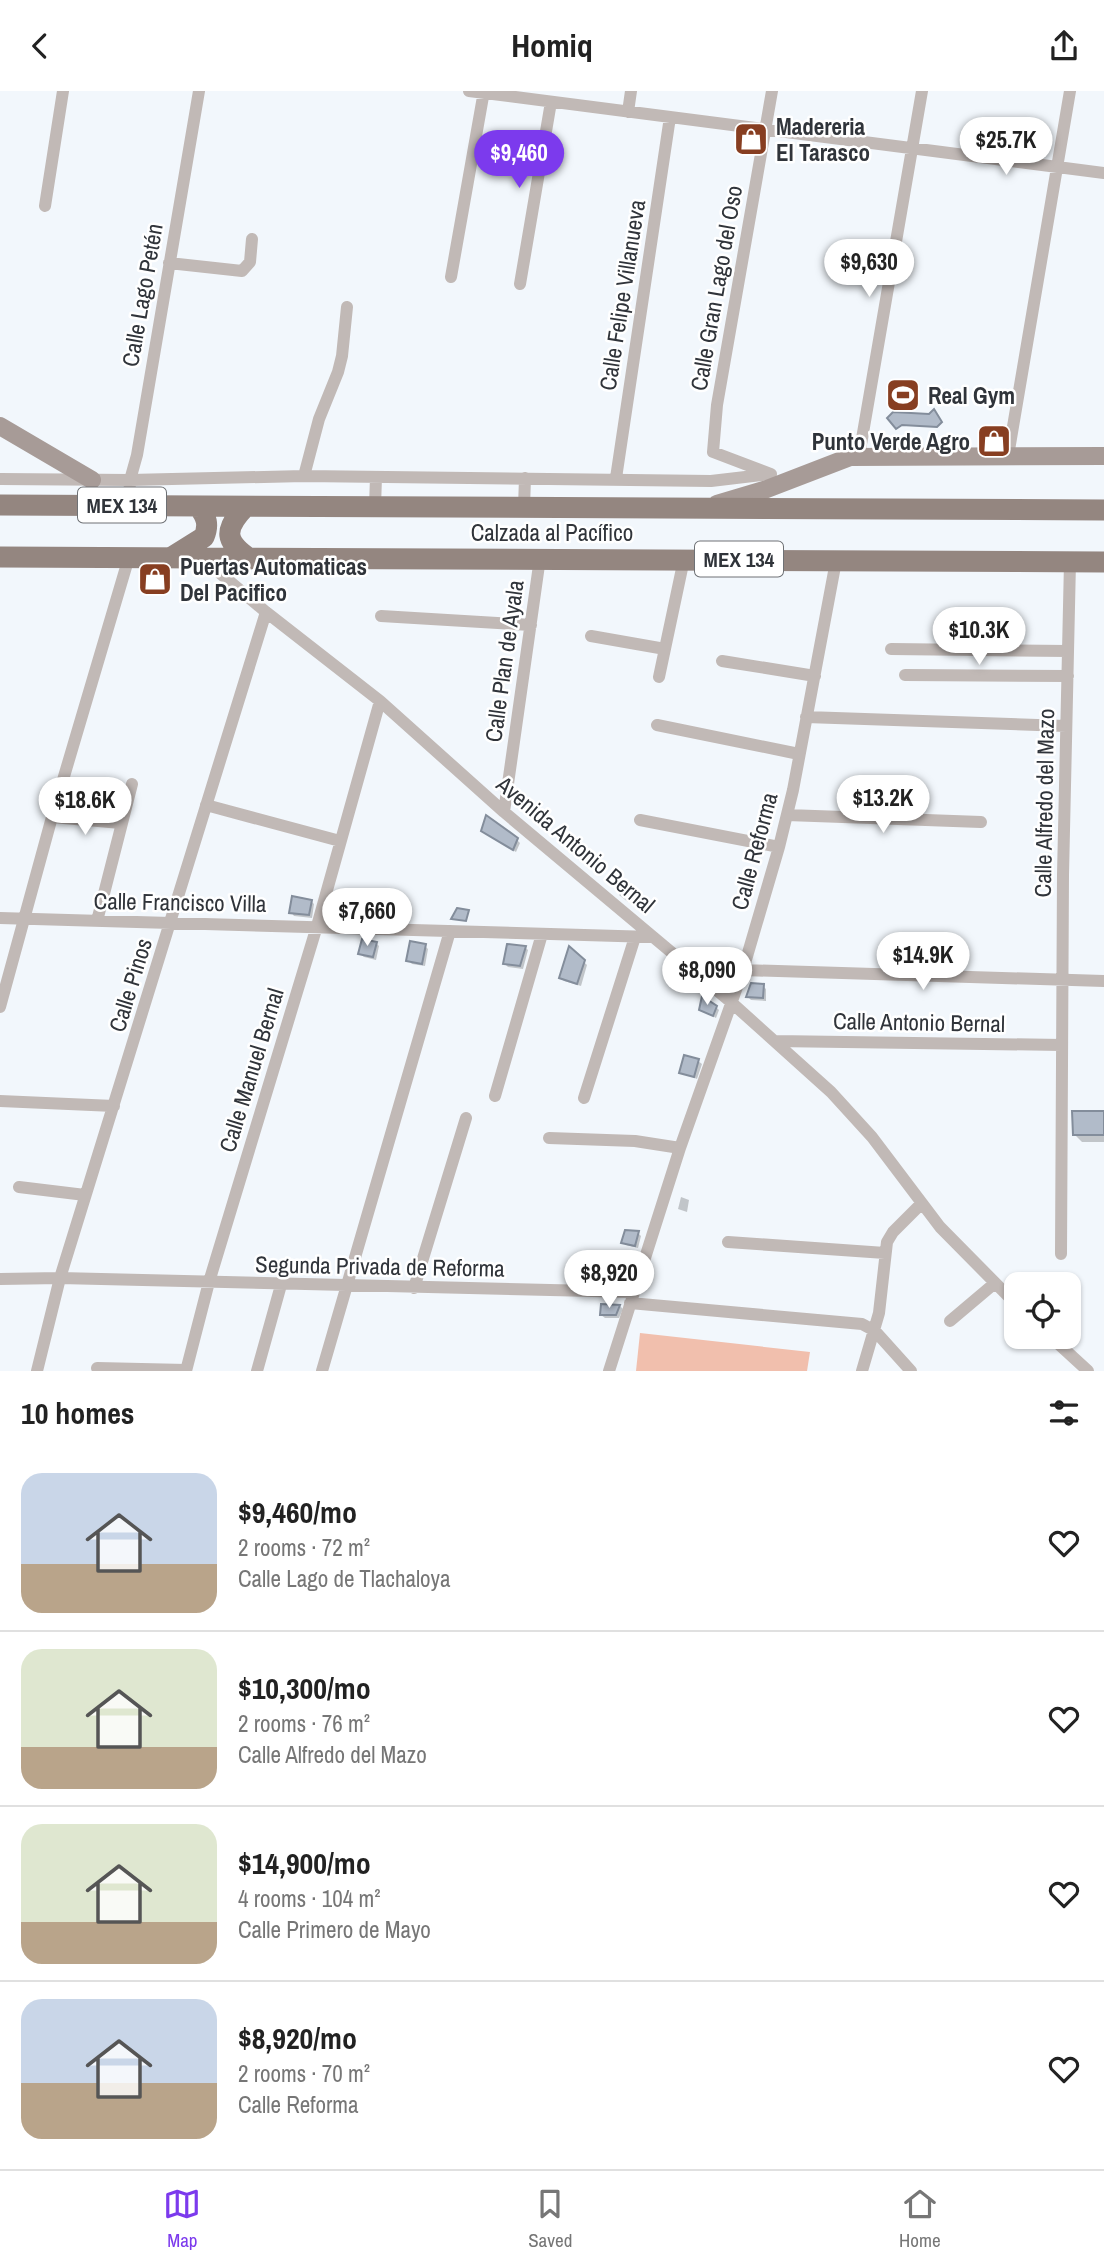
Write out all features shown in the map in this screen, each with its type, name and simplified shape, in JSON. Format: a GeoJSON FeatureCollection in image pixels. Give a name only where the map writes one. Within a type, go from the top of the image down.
{"type":"FeatureCollection","features":[{"type":"Feature","properties":{"kind":"main road","name":"Calzada al Pacífico"},"geometry":{"type":"LineString","coordinates":[[0,505],[129,505],[213,495],[245,507],[1104,510]]}},
{"type":"Feature","properties":{"kind":"main road"},"geometry":{"type":"LineString","coordinates":[[170,558],[204,537],[206,515],[213,495]]}},
{"type":"Feature","properties":{"kind":"main road"},"geometry":{"type":"LineString","coordinates":[[245,507],[238,514],[230,533],[233,547],[250,559]]}},
{"type":"Feature","properties":{"kind":"main road","name":"Calzada al Pacífico"},"geometry":{"type":"LineString","coordinates":[[0,557],[1104,562]]}},
{"type":"Feature","properties":{"kind":"street"},"geometry":{"type":"LineString","coordinates":[[45,206],[63,91]]}},
{"type":"Feature","properties":{"kind":"street","name":"Calle Lago Petén"},"geometry":{"type":"LineString","coordinates":[[129,505],[130,480],[137,455],[199,91]]}},
{"type":"Feature","properties":{"kind":"street"},"geometry":{"type":"LineString","coordinates":[[469,91],[1104,173]]}},
{"type":"Feature","properties":{"kind":"street"},"geometry":{"type":"LineString","coordinates":[[578,105],[581,91]]}},
{"type":"Feature","properties":{"kind":"street"},"geometry":{"type":"LineString","coordinates":[[628,112],[631,91]]}},
{"type":"Feature","properties":{"kind":"street","name":"Calle Gran Lago del Oso"},"geometry":{"type":"LineString","coordinates":[[770,474],[713,452],[717,405],[772,91]]}},
{"type":"Feature","properties":{"kind":"street"},"geometry":{"type":"LineString","coordinates":[[859,456],[922,91]]}},
{"type":"Feature","properties":{"kind":"street"},"geometry":{"type":"LineString","coordinates":[[1007,456],[1070,91]]}},
{"type":"Feature","properties":{"kind":"street"},"geometry":{"type":"LineString","coordinates":[[451,277],[483,92]]}},
{"type":"Feature","properties":{"kind":"street"},"geometry":{"type":"LineString","coordinates":[[520,284],[551,102]]}},
{"type":"Feature","properties":{"kind":"street","name":"Calle Felipe Villanueva"},"geometry":{"type":"LineString","coordinates":[[616,478],[670,117]]}},
{"type":"Feature","properties":{"kind":"street"},"geometry":{"type":"LineString","coordinates":[[169,263],[242,271],[250,262],[252,239]]}},
{"type":"Feature","properties":{"kind":"street"},"geometry":{"type":"LineString","coordinates":[[303,477],[319,419],[338,372],[347,307]]}},
{"type":"Feature","properties":{"kind":"street"},"geometry":{"type":"LineString","coordinates":[[0,426],[92,480]]}},
{"type":"Feature","properties":{"kind":"street"},"geometry":{"type":"LineString","coordinates":[[706,507],[787,481],[841,459],[859,456],[1104,456]]}},
{"type":"Feature","properties":{"kind":"street"},"geometry":{"type":"LineString","coordinates":[[0,479],[130,480],[213,495],[303,477],[711,481],[770,474],[787,481]]}},
{"type":"Feature","properties":{"kind":"street"},"geometry":{"type":"LineString","coordinates":[[375,507],[376,477]]}},
{"type":"Feature","properties":{"kind":"street"},"geometry":{"type":"LineString","coordinates":[[524,507],[525,478]]}},
{"type":"Feature","properties":{"kind":"street"},"geometry":{"type":"LineString","coordinates":[[0,1007],[52,817],[129,557]]}},
{"type":"Feature","properties":{"kind":"street","name":"Avenida Antonio Bernal"},"geometry":{"type":"LineString","coordinates":[[202,558],[380,701],[504,812],[775,1041],[851,1112],[887,1156],[920,1204],[1004,1292]]}},
{"type":"Feature","properties":{"kind":"street","name":"Calle Plan de Ayala"},"geometry":{"type":"LineString","coordinates":[[504,812],[540,558]]}},
{"type":"Feature","properties":{"kind":"street"},"geometry":{"type":"LineString","coordinates":[[659,677],[684,559]]}},
{"type":"Feature","properties":{"kind":"street","name":"Calle Reforma"},"geometry":{"type":"LineString","coordinates":[[609,1371],[680,1148],[743,970],[779,847],[836,561]]}},
{"type":"Feature","properties":{"kind":"street","name":"Calle Alfredo del Mazo"},"geometry":{"type":"LineString","coordinates":[[1061,1254],[1062,981],[1070,562]]}},
{"type":"Feature","properties":{"kind":"street","name":"Calle Pinos"},"geometry":{"type":"LineString","coordinates":[[37,1371],[85,1195],[266,612]]}},
{"type":"Feature","properties":{"kind":"street"},"geometry":{"type":"LineString","coordinates":[[381,616],[531,625]]}},
{"type":"Feature","properties":{"kind":"street"},"geometry":{"type":"LineString","coordinates":[[591,636],[665,649]]}},
{"type":"Feature","properties":{"kind":"street"},"geometry":{"type":"LineString","coordinates":[[891,649],[1068,651]]}},
{"type":"Feature","properties":{"kind":"street"},"geometry":{"type":"LineString","coordinates":[[722,661],[815,676]]}},
{"type":"Feature","properties":{"kind":"street"},"geometry":{"type":"LineString","coordinates":[[905,675],[1068,676]]}},
{"type":"Feature","properties":{"kind":"street","name":"Calle Manuel Bernal"},"geometry":{"type":"LineString","coordinates":[[186,1371],[209,1282],[317,926],[380,701]]}},
{"type":"Feature","properties":{"kind":"street"},"geometry":{"type":"LineString","coordinates":[[806,717],[1066,726]]}},
{"type":"Feature","properties":{"kind":"street"},"geometry":{"type":"LineString","coordinates":[[656,725],[799,754]]}},
{"type":"Feature","properties":{"kind":"street"},"geometry":{"type":"LineString","coordinates":[[97,921],[132,785]]}},
{"type":"Feature","properties":{"kind":"street"},"geometry":{"type":"LineString","coordinates":[[206,805],[340,841]]}},
{"type":"Feature","properties":{"kind":"street"},"geometry":{"type":"LineString","coordinates":[[787,815],[981,822]]}},
{"type":"Feature","properties":{"kind":"street"},"geometry":{"type":"LineString","coordinates":[[52,817],[121,823]]}},
{"type":"Feature","properties":{"kind":"street"},"geometry":{"type":"LineString","coordinates":[[639,820],[779,847]]}},
{"type":"Feature","properties":{"kind":"street","name":"Calle Francisco Villa"},"geometry":{"type":"LineString","coordinates":[[0,918],[652,937]]}},
{"type":"Feature","properties":{"kind":"street"},"geometry":{"type":"LineString","coordinates":[[322,1371],[450,931]]}},
{"type":"Feature","properties":{"kind":"street"},"geometry":{"type":"LineString","coordinates":[[495,1096],[542,934]]}},
{"type":"Feature","properties":{"kind":"street"},"geometry":{"type":"LineString","coordinates":[[584,1098],[635,937]]}},
{"type":"Feature","properties":{"kind":"street"},"geometry":{"type":"LineString","coordinates":[[743,970],[1104,981]]}},
{"type":"Feature","properties":{"kind":"street","name":"Calle Antonio Bernal"},"geometry":{"type":"LineString","coordinates":[[775,1041],[1062,1045]]}},
{"type":"Feature","properties":{"kind":"street"},"geometry":{"type":"LineString","coordinates":[[0,1101],[114,1106]]}},
{"type":"Feature","properties":{"kind":"street"},"geometry":{"type":"LineString","coordinates":[[414,1288],[466,1118]]}},
{"type":"Feature","properties":{"kind":"street"},"geometry":{"type":"LineString","coordinates":[[549,1138],[635,1141],[680,1148]]}},
{"type":"Feature","properties":{"kind":"street"},"geometry":{"type":"LineString","coordinates":[[19,1187],[85,1195]]}},
{"type":"Feature","properties":{"kind":"street"},"geometry":{"type":"LineString","coordinates":[[862,1371],[875,1331],[885,1253],[893,1232],[920,1204]]}},
{"type":"Feature","properties":{"kind":"street"},"geometry":{"type":"LineString","coordinates":[[728,1242],[885,1253]]}},
{"type":"Feature","properties":{"kind":"street","name":"Segunda Privada de Reforma"},"geometry":{"type":"LineString","coordinates":[[0,1279],[414,1288],[632,1298]]}},
{"type":"Feature","properties":{"kind":"street"},"geometry":{"type":"LineString","coordinates":[[950,1321],[995,1283]]}},
{"type":"Feature","properties":{"kind":"street"},"geometry":{"type":"LineString","coordinates":[[257,1371],[281,1285]]}},
{"type":"Feature","properties":{"kind":"street"},"geometry":{"type":"LineString","coordinates":[[632,1298],[862,1324],[875,1331],[912,1371]]}},
{"type":"Feature","properties":{"kind":"street"},"geometry":{"type":"LineString","coordinates":[[1064,1349],[1087,1371]]}},
{"type":"Feature","properties":{"kind":"street"},"geometry":{"type":"LineString","coordinates":[[97,1368],[186,1371]]}},
{"type":"Feature","properties":{"kind":"shaded area"},"geometry":{"type":"Polygon","coordinates":[[[640,1333],[810,1352],[807,1371],[636,1371],[640,1333]]]}},
{"type":"Feature","properties":{"kind":"building"},"geometry":{"type":"Polygon","coordinates":[[[934,409],[942,422],[937,427],[902,425],[896,429],[887,418],[893,412],[929,414],[934,409]]]}},
{"type":"Feature","properties":{"kind":"building"},"geometry":{"type":"Polygon","coordinates":[[[486,815],[518,838],[513,850],[481,831],[486,815]]]}},
{"type":"Feature","properties":{"kind":"building"},"geometry":{"type":"Polygon","coordinates":[[[292,896],[312,900],[309,915],[289,913],[292,896]]]}},
{"type":"Feature","properties":{"kind":"building"},"geometry":{"type":"Polygon","coordinates":[[[389,898],[401,901],[396,917],[384,916],[389,898]]]}},
{"type":"Feature","properties":{"kind":"building"},"geometry":{"type":"Polygon","coordinates":[[[457,908],[469,910],[466,921],[451,919],[457,908]]]}},
{"type":"Feature","properties":{"kind":"building"},"geometry":{"type":"Polygon","coordinates":[[[362,939],[377,942],[373,957],[358,954],[362,939]]]}},
{"type":"Feature","properties":{"kind":"building"},"geometry":{"type":"Polygon","coordinates":[[[410,941],[426,944],[422,964],[406,961],[410,941]]]}},
{"type":"Feature","properties":{"kind":"building"},"geometry":{"type":"Polygon","coordinates":[[[507,944],[526,946],[520,966],[503,964],[507,944]]]}},
{"type":"Feature","properties":{"kind":"building"},"geometry":{"type":"Polygon","coordinates":[[[569,946],[585,960],[577,984],[559,978],[569,946]]]}},
{"type":"Feature","properties":{"kind":"building"},"geometry":{"type":"Polygon","coordinates":[[[751,983],[764,984],[763,998],[746,997],[751,983]]]}},
{"type":"Feature","properties":{"kind":"building"},"geometry":{"type":"Polygon","coordinates":[[[702,996],[717,1006],[713,1016],[699,1010],[702,996]]]}},
{"type":"Feature","properties":{"kind":"building"},"geometry":{"type":"Polygon","coordinates":[[[684,1055],[699,1059],[694,1077],[679,1073],[684,1055]]]}},
{"type":"Feature","properties":{"kind":"building"},"geometry":{"type":"Polygon","coordinates":[[[1072,1111],[1104,1111],[1104,1135],[1073,1135],[1072,1111]]]}},
{"type":"Feature","properties":{"kind":"building"},"geometry":{"type":"Polygon","coordinates":[[[625,1230],[639,1231],[635,1246],[621,1243],[625,1230]]]}},
{"type":"Feature","properties":{"kind":"building"},"geometry":{"type":"Polygon","coordinates":[[[589,1258],[618,1261],[614,1283],[580,1282],[589,1258]]]}},
{"type":"Feature","properties":{"kind":"building"},"geometry":{"type":"Polygon","coordinates":[[[601,1304],[620,1305],[616,1315],[600,1315],[601,1304]]]}},
{"type":"Feature","properties":{"kind":"place","name":"Madereria El Tarasco"},"geometry":{"type":"Point","coordinates":[751,139]}},
{"type":"Feature","properties":{"kind":"place","name":"Real Gym"},"geometry":{"type":"Point","coordinates":[903,395]}},
{"type":"Feature","properties":{"kind":"place","name":"Punto Verde Agro"},"geometry":{"type":"Point","coordinates":[994,441]}},
{"type":"Feature","properties":{"kind":"place","name":"Puertas Automaticas Del Pacifico"},"geometry":{"type":"Point","coordinates":[155,579]}}]}
